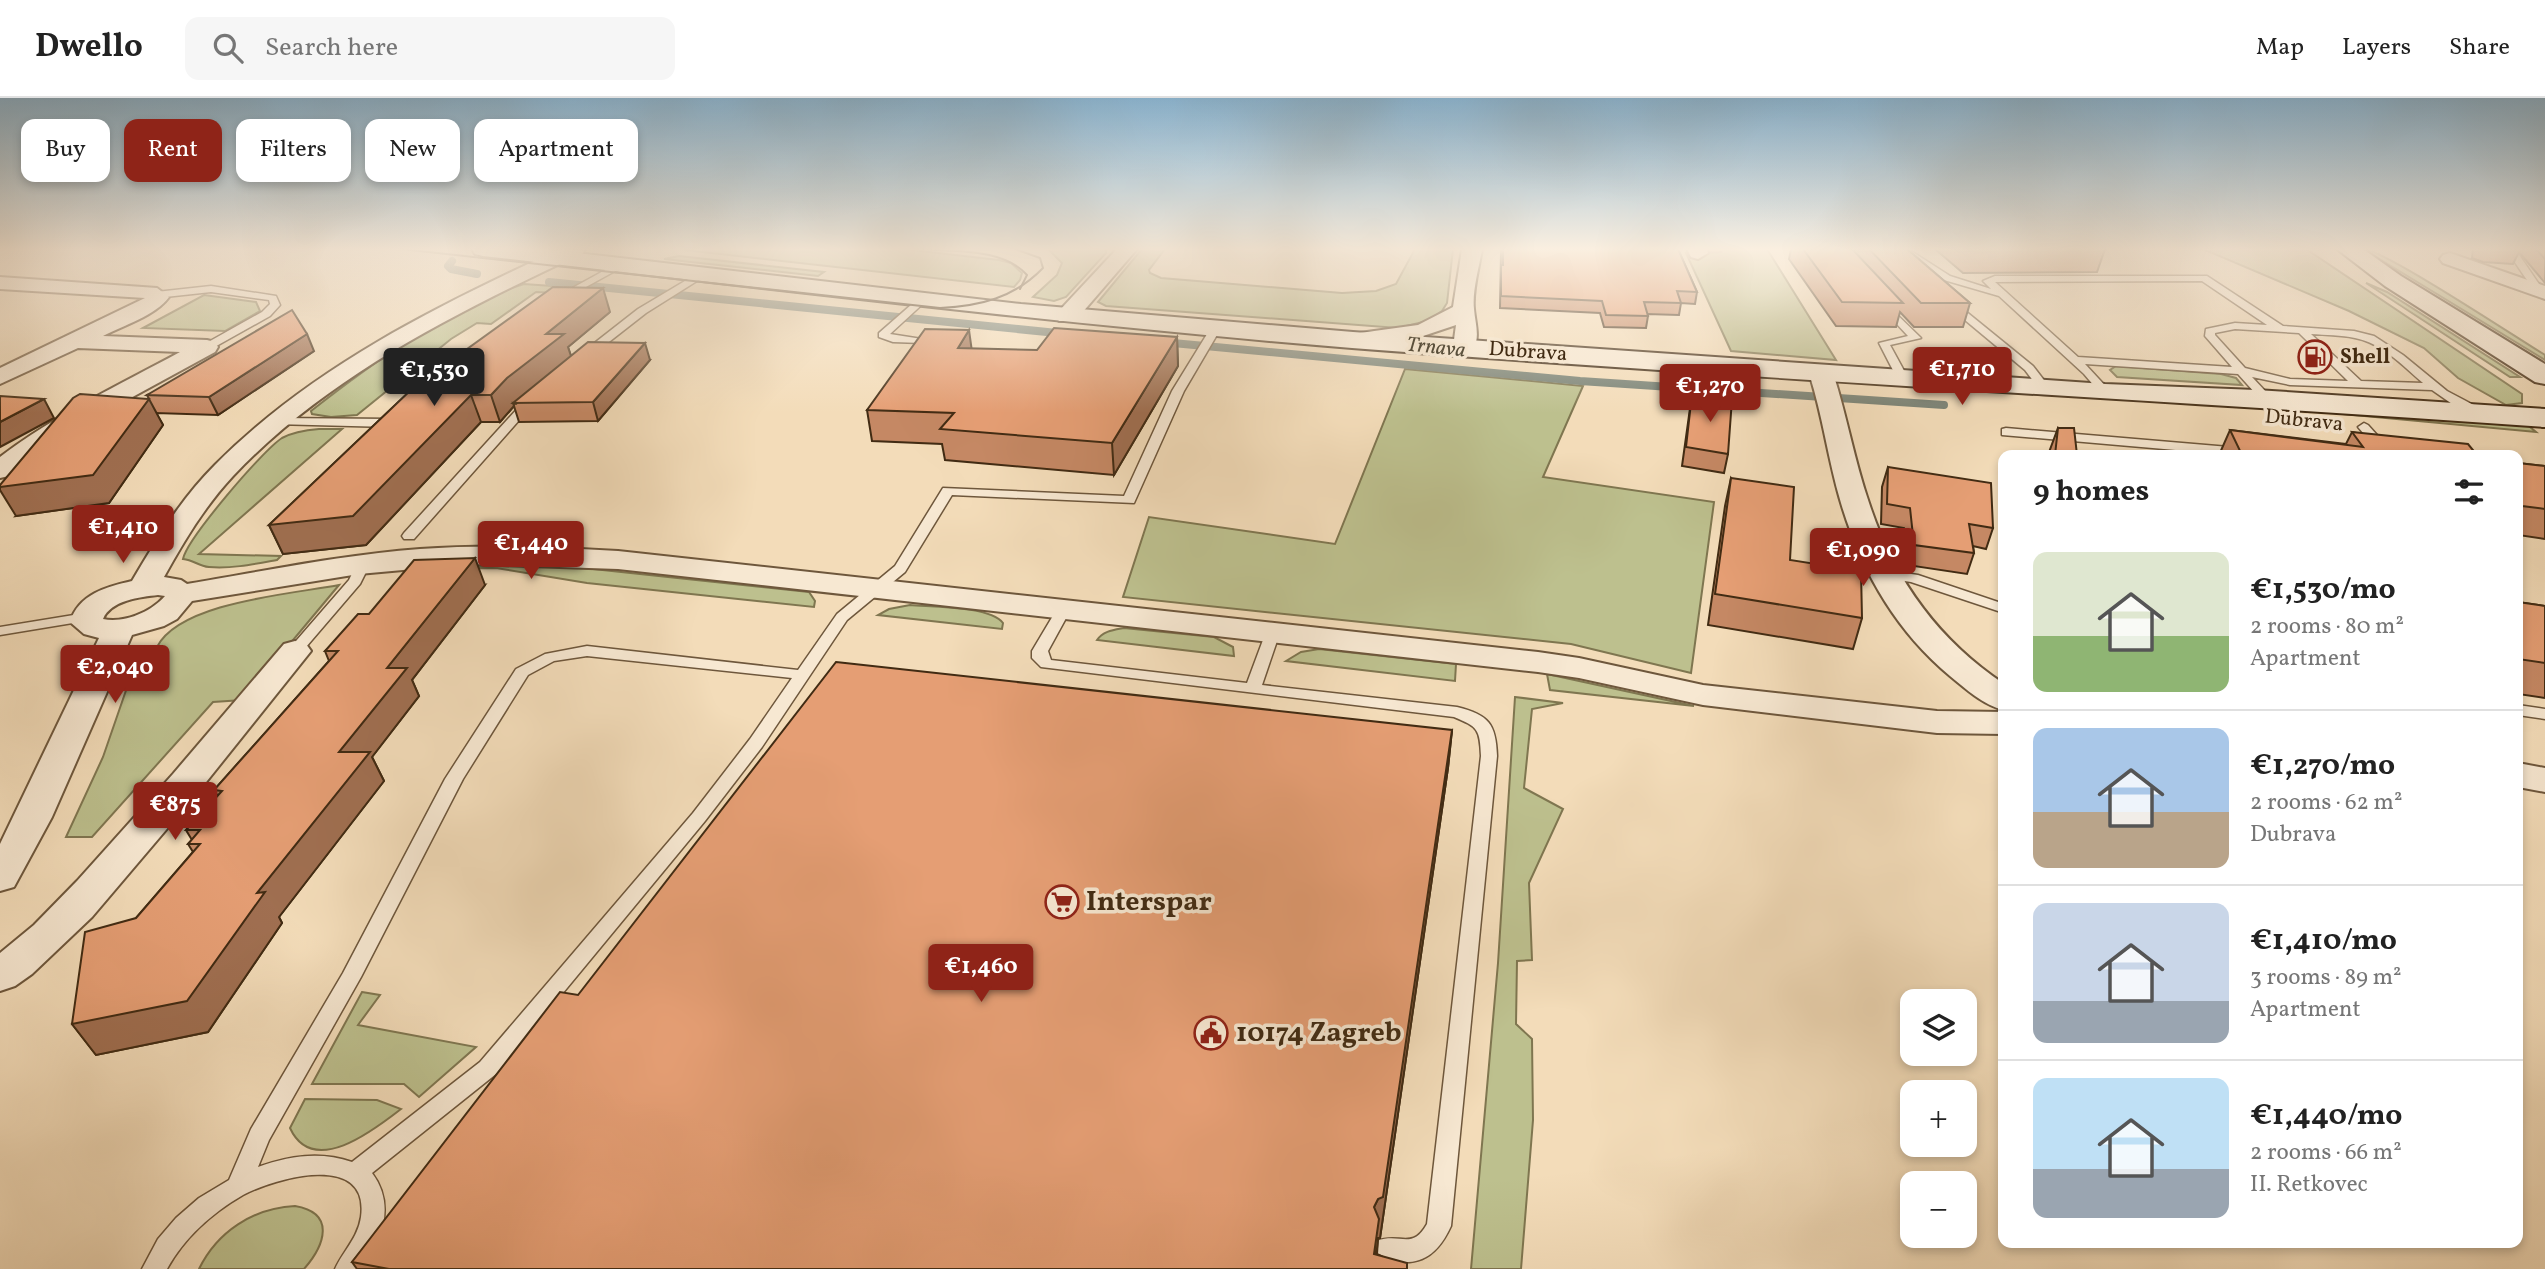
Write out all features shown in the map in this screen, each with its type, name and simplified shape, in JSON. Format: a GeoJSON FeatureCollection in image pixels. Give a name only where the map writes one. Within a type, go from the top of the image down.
{"type":"FeatureCollection","features":[{"type":"Feature","properties":{"kind":"main road","name":"Dubrava"},"geometry":{"type":"LineString","coordinates":[[893,304],[1067,316],[1208,341],[1353,340],[1464,347],[1828,391],[1902,378],[2105,392],[2240,413],[2545,444]]}},
{"type":"Feature","properties":{"kind":"main road"},"geometry":{"type":"LineString","coordinates":[[2429,304],[2545,376]]}},
{"type":"Feature","properties":{"kind":"main road"},"geometry":{"type":"LineString","coordinates":[[2105,392],[2256,398],[2545,418]]}},
{"type":"Feature","properties":{"kind":"street"},"geometry":{"type":"LineString","coordinates":[[0,377],[152,304]]}},
{"type":"Feature","properties":{"kind":"street"},"geometry":{"type":"LineString","coordinates":[[144,587],[170,538],[198,501],[244,449],[384,344],[460,304]]}},
{"type":"Feature","properties":{"kind":"street"},"geometry":{"type":"LineString","coordinates":[[1067,316],[1078,304]]}},
{"type":"Feature","properties":{"kind":"street"},"geometry":{"type":"LineString","coordinates":[[1464,347],[1467,321],[1465,304]]}},
{"type":"Feature","properties":{"kind":"street"},"geometry":{"type":"LineString","coordinates":[[1353,340],[1422,331],[1444,323],[1464,310]]}},
{"type":"Feature","properties":{"kind":"street"},"geometry":{"type":"LineString","coordinates":[[74,341],[207,347]]}},
{"type":"Feature","properties":{"kind":"street"},"geometry":{"type":"LineString","coordinates":[[0,470],[10,454],[207,347]]}},
{"type":"Feature","properties":{"kind":"street"},"geometry":{"type":"LineString","coordinates":[[1828,391],[1855,502],[1884,574],[1899,603],[1932,645],[1965,675],[1998,696]]}},
{"type":"Feature","properties":{"kind":"street"},"geometry":{"type":"LineString","coordinates":[[181,594],[174,607],[164,614],[120,628],[89,626],[86,617],[106,599],[144,587],[170,586],[181,594],[363,564],[462,556],[557,556],[680,566],[1273,632],[1579,668],[1715,697],[1937,722],[1998,723]]}},
{"type":"Feature","properties":{"kind":"street"},"geometry":{"type":"LineString","coordinates":[[0,877],[19,848],[62,760],[120,628]]}},
{"type":"Feature","properties":{"kind":"street"},"geometry":{"type":"LineString","coordinates":[[0,975],[22,961],[62,924],[177,796],[295,651]]}},
{"type":"Feature","properties":{"kind":"street"},"geometry":{"type":"LineString","coordinates":[[2523,776],[2545,780]]}},
{"type":"Feature","properties":{"kind":"lane"},"geometry":{"type":"LineString","coordinates":[[207,347],[266,314],[275,304]]}},
{"type":"Feature","properties":{"kind":"lane"},"geometry":{"type":"LineString","coordinates":[[581,358],[652,304]]}},
{"type":"Feature","properties":{"kind":"lane"},"geometry":{"type":"LineString","coordinates":[[1883,304],[1916,338],[1884,343],[1902,378]]}},
{"type":"Feature","properties":{"kind":"lane"},"geometry":{"type":"LineString","coordinates":[[1951,304],[2029,368],[2044,388]]}},
{"type":"Feature","properties":{"kind":"lane"},"geometry":{"type":"LineString","coordinates":[[2010,304],[2075,360],[2105,392]]}},
{"type":"Feature","properties":{"kind":"lane"},"geometry":{"type":"LineString","coordinates":[[2242,304],[2280,329]]}},
{"type":"Feature","properties":{"kind":"lane"},"geometry":{"type":"LineString","coordinates":[[914,307],[883,335],[886,338],[918,341]]}},
{"type":"Feature","properties":{"kind":"lane"},"geometry":{"type":"LineString","coordinates":[[2256,398],[2262,394],[2210,336],[2210,331],[2235,326],[2354,334],[2372,338],[2434,387],[2462,405],[2500,415]]}},
{"type":"Feature","properties":{"kind":"lane"},"geometry":{"type":"LineString","coordinates":[[2301,330],[2357,383]]}},
{"type":"Feature","properties":{"kind":"lane"},"geometry":{"type":"LineString","coordinates":[[355,1172],[488,1068],[699,817],[842,617],[900,569],[948,491],[1129,500],[1178,391],[1208,341]]}},
{"type":"Feature","properties":{"kind":"lane"},"geometry":{"type":"LineString","coordinates":[[2075,360],[2242,371],[2290,382],[2434,387]]}},
{"type":"Feature","properties":{"kind":"lane"},"geometry":{"type":"LineString","coordinates":[[409,536],[522,408],[542,391]]}},
{"type":"Feature","properties":{"kind":"lane"},"geometry":{"type":"LineString","coordinates":[[277,422],[395,419],[380,432]]}},
{"type":"Feature","properties":{"kind":"lane"},"geometry":{"type":"LineString","coordinates":[[2364,427],[2385,450]]}},
{"type":"Feature","properties":{"kind":"lane"},"geometry":{"type":"LineString","coordinates":[[2006,432],[2214,450]]}},
{"type":"Feature","properties":{"kind":"lane"},"geometry":{"type":"LineString","coordinates":[[295,651],[355,581],[363,564]]}},
{"type":"Feature","properties":{"kind":"lane"},"geometry":{"type":"LineString","coordinates":[[1884,574],[1913,578],[1998,607]]}},
{"type":"Feature","properties":{"kind":"lane"},"geometry":{"type":"LineString","coordinates":[[1065,609],[1040,651],[1040,658],[1046,664],[1457,712],[1478,721],[1488,733],[1489,756],[1439,1226],[1430,1242],[1415,1252],[1386,1249]]}},
{"type":"Feature","properties":{"kind":"lane"},"geometry":{"type":"LineString","coordinates":[[0,631],[86,617]]}},
{"type":"Feature","properties":{"kind":"lane"},"geometry":{"type":"LineString","coordinates":[[1253,689],[1273,632]]}},
{"type":"Feature","properties":{"kind":"lane"},"geometry":{"type":"LineString","coordinates":[[238,1186],[259,1136],[351,977],[454,779],[522,672],[550,657],[587,651],[803,675]]}},
{"type":"Feature","properties":{"kind":"lane"},"geometry":{"type":"LineString","coordinates":[[2523,711],[2545,714]]}},
{"type":"Feature","properties":{"kind":"lane"},"geometry":{"type":"LineString","coordinates":[[150,1268],[189,1221],[238,1186],[272,1172],[304,1165],[332,1165],[355,1172],[369,1186],[374,1206],[371,1230],[358,1256],[347,1269]]}},
{"type":"Feature","properties":{"kind":"green space"},"geometry":{"type":"Polygon","coordinates":[[[188,304],[257,304],[260,311],[225,331],[143,328],[188,304]]]}},
{"type":"Feature","properties":{"kind":"green space"},"geometry":{"type":"Polygon","coordinates":[[[475,304],[520,304],[491,324],[477,323],[451,339],[357,415],[331,417],[312,414],[311,411],[386,356],[475,304]]]}},
{"type":"Feature","properties":{"kind":"green space"},"geometry":{"type":"Polygon","coordinates":[[[1101,304],[1447,304],[1442,311],[1427,321],[1398,328],[1101,304]]]}},
{"type":"Feature","properties":{"kind":"green space"},"geometry":{"type":"Polygon","coordinates":[[[1709,304],[1801,304],[1836,360],[1731,351],[1709,304]]]}},
{"type":"Feature","properties":{"kind":"green space"},"geometry":{"type":"Polygon","coordinates":[[[2332,304],[2387,304],[2522,394],[2522,403],[2506,405],[2458,378],[2424,348],[2332,304]]]}},
{"type":"Feature","properties":{"kind":"green space"},"geometry":{"type":"Polygon","coordinates":[[[2398,304],[2405,304],[2520,377],[2510,377],[2398,304]]]}},
{"type":"Feature","properties":{"kind":"green space"},"geometry":{"type":"Polygon","coordinates":[[[2453,304],[2463,304],[2545,355],[2545,360],[2453,304]]]}},
{"type":"Feature","properties":{"kind":"green space"},"geometry":{"type":"Polygon","coordinates":[[[2116,366],[2221,374],[2236,378],[2242,385],[2117,377],[2110,370],[2116,366]]]}},
{"type":"Feature","properties":{"kind":"green space"},"geometry":{"type":"Polygon","coordinates":[[[1405,369],[1583,386],[1543,477],[1714,502],[1691,673],[1571,644],[1123,597],[1149,517],[1335,544],[1405,369]]]}},
{"type":"Feature","properties":{"kind":"green space"},"geometry":{"type":"Polygon","coordinates":[[[2337,411],[2524,422],[2536,432],[2343,414],[2337,411]]]}},
{"type":"Feature","properties":{"kind":"green space"},"geometry":{"type":"Polygon","coordinates":[[[319,429],[342,429],[199,554],[281,556],[277,560],[217,567],[183,559],[197,533],[211,515],[272,446],[291,434],[319,429]]]}},
{"type":"Feature","properties":{"kind":"green space"},"geometry":{"type":"Polygon","coordinates":[[[565,566],[809,592],[815,601],[814,607],[587,583],[496,568],[427,569],[565,566]]]}},
{"type":"Feature","properties":{"kind":"green space"},"geometry":{"type":"Polygon","coordinates":[[[339,585],[243,700],[213,702],[92,837],[66,837],[103,757],[140,650],[157,647],[169,632],[212,610],[239,602],[339,585]]]}},
{"type":"Feature","properties":{"kind":"green space"},"geometry":{"type":"Polygon","coordinates":[[[910,605],[960,608],[986,613],[1003,623],[1002,629],[878,615],[889,609],[910,605]]]}},
{"type":"Feature","properties":{"kind":"green space"},"geometry":{"type":"Polygon","coordinates":[[[1124,628],[1214,637],[1233,647],[1234,656],[1097,640],[1105,633],[1124,628]]]}},
{"type":"Feature","properties":{"kind":"green space"},"geometry":{"type":"Polygon","coordinates":[[[1319,649],[1456,664],[1455,681],[1286,661],[1301,652],[1319,649]]]}},
{"type":"Feature","properties":{"kind":"green space"},"geometry":{"type":"Polygon","coordinates":[[[1547,674],[1694,706],[1550,690],[1547,674]]]}},
{"type":"Feature","properties":{"kind":"green space"},"geometry":{"type":"Polygon","coordinates":[[[1515,697],[1563,703],[1532,709],[1524,788],[1563,809],[1529,883],[1532,960],[1517,961],[1516,1024],[1532,1039],[1533,1120],[1521,1269],[1471,1269],[1498,963],[1515,697]]]}},
{"type":"Feature","properties":{"kind":"green space"},"geometry":{"type":"Polygon","coordinates":[[[362,992],[380,995],[358,1025],[476,1047],[419,1097],[404,1084],[312,1084],[362,992]]]}},
{"type":"Feature","properties":{"kind":"green space"},"geometry":{"type":"Polygon","coordinates":[[[305,1099],[377,1100],[401,1109],[376,1128],[344,1145],[313,1149],[300,1142],[290,1128],[305,1099]]]}},
{"type":"Feature","properties":{"kind":"green space"},"geometry":{"type":"Polygon","coordinates":[[[295,1206],[317,1215],[323,1231],[317,1250],[304,1269],[199,1269],[216,1244],[238,1224],[265,1211],[295,1206]]]}},
{"type":"Feature","properties":{"kind":"building"},"geometry":{"type":"Polygon","coordinates":[[[530,304],[584,304],[546,334],[564,334],[507,378],[491,395],[471,395],[353,516],[269,525],[413,388],[530,304]]]}},
{"type":"Feature","properties":{"kind":"building"},"geometry":{"type":"Polygon","coordinates":[[[1603,304],[1644,304],[1648,316],[1606,315],[1603,304]]]}},
{"type":"Feature","properties":{"kind":"building"},"geometry":{"type":"Polygon","coordinates":[[[292,310],[307,334],[209,397],[147,395],[292,310]]]}},
{"type":"Feature","properties":{"kind":"building"},"geometry":{"type":"Polygon","coordinates":[[[1054,328],[1177,337],[1112,443],[940,429],[954,413],[867,410],[925,329],[969,330],[958,348],[1037,350],[1054,328]]]}},
{"type":"Feature","properties":{"kind":"building"},"geometry":{"type":"Polygon","coordinates":[[[588,342],[645,343],[593,402],[513,403],[588,342]]]}},
{"type":"Feature","properties":{"kind":"building"},"geometry":{"type":"Polygon","coordinates":[[[80,394],[149,399],[93,475],[0,487],[73,398],[80,394]]]}},
{"type":"Feature","properties":{"kind":"building"},"geometry":{"type":"Polygon","coordinates":[[[1692,394],[1732,399],[1728,454],[1686,447],[1692,394]]]}},
{"type":"Feature","properties":{"kind":"building"},"geometry":{"type":"Polygon","coordinates":[[[0,396],[44,399],[0,422],[0,396]]]}},
{"type":"Feature","properties":{"kind":"building"},"geometry":{"type":"Polygon","coordinates":[[[2058,428],[2074,428],[2076,450],[2056,450],[2058,428]]]}},
{"type":"Feature","properties":{"kind":"building"},"geometry":{"type":"Polygon","coordinates":[[[2230,430],[2363,447],[2352,432],[2468,444],[2473,450],[2240,450],[2230,430]]]}},
{"type":"Feature","properties":{"kind":"building"},"geometry":{"type":"Polygon","coordinates":[[[2523,464],[2545,466],[2545,509],[2523,506],[2523,464]]]}},
{"type":"Feature","properties":{"kind":"building"},"geometry":{"type":"Polygon","coordinates":[[[1888,467],[1991,483],[1993,528],[1969,524],[1974,553],[1914,545],[1910,508],[1887,504],[1888,467]]]}},
{"type":"Feature","properties":{"kind":"building"},"geometry":{"type":"Polygon","coordinates":[[[1731,478],[1794,487],[1790,560],[1861,571],[1862,618],[1715,594],[1731,478]]]}},
{"type":"Feature","properties":{"kind":"building"},"geometry":{"type":"Polygon","coordinates":[[[475,558],[387,668],[407,668],[339,752],[370,752],[257,893],[265,892],[187,1001],[72,1024],[85,932],[136,918],[200,844],[188,844],[200,830],[186,830],[222,791],[214,790],[338,651],[325,651],[358,614],[369,614],[414,560],[475,558]]]}},
{"type":"Feature","properties":{"kind":"building"},"geometry":{"type":"Polygon","coordinates":[[[2523,603],[2545,606],[2545,663],[2523,660],[2523,603]]]}},
{"type":"Feature","properties":{"kind":"building","name":"Interspar"},"geometry":{"type":"Polygon","coordinates":[[[836,662],[1452,730],[1383,1197],[1378,1199],[1374,1207],[1379,1219],[1374,1254],[1407,1263],[1407,1269],[389,1269],[352,1262],[560,992],[578,995],[836,662]]]}},
{"type":"Feature","properties":{"kind":"waterway","name":"Trnava"},"geometry":{"type":"LineString","coordinates":[[765,304],[1067,334]]}},
{"type":"Feature","properties":{"kind":"waterway","name":"Trnava"},"geometry":{"type":"LineString","coordinates":[[1162,342],[1580,381],[1944,405]]}},
{"type":"Feature","properties":{"kind":"tram line"},"geometry":{"type":"LineString","coordinates":[[900,304],[940,308],[975,304]]}},
{"type":"Feature","properties":{"kind":"place","name":"Shell"},"geometry":{"type":"Point","coordinates":[2315,357]}},
{"type":"Feature","properties":{"kind":"place","name":"Interspar"},"geometry":{"type":"Point","coordinates":[1062,902]}},
{"type":"Feature","properties":{"kind":"place","name":"10174 Zagreb"},"geometry":{"type":"Point","coordinates":[1211,1033]}}]}
